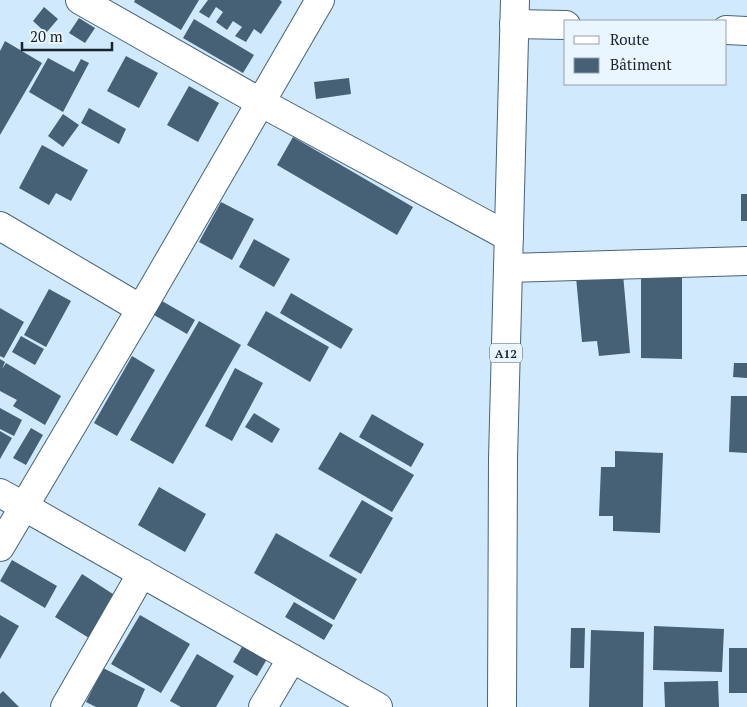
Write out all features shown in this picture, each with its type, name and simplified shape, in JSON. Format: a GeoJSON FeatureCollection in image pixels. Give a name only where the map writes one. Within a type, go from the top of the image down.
{"type":"FeatureCollection","features":[{"type":"Feature","properties":{"kind":"street"},"geometry":{"type":"LineString","coordinates":[[80,0],[260,102],[509,237]]}},
{"type":"Feature","properties":{"kind":"street"},"geometry":{"type":"LineString","coordinates":[[0,547],[142,309],[320,0]]}},
{"type":"Feature","properties":{"kind":"street"},"geometry":{"type":"LineString","coordinates":[[514,12],[564,25]]}},
{"type":"Feature","properties":{"kind":"street","name":"A12"},"geometry":{"type":"LineString","coordinates":[[502,707],[503,459],[514,12]]}},
{"type":"Feature","properties":{"kind":"street"},"geometry":{"type":"LineString","coordinates":[[727,30],[747,31]]}},
{"type":"Feature","properties":{"kind":"street"},"geometry":{"type":"LineString","coordinates":[[0,226],[142,309]]}},
{"type":"Feature","properties":{"kind":"street"},"geometry":{"type":"LineString","coordinates":[[508,268],[747,261]]}},
{"type":"Feature","properties":{"kind":"street"},"geometry":{"type":"LineString","coordinates":[[0,493],[378,707]]}},
{"type":"Feature","properties":{"kind":"street"},"geometry":{"type":"LineString","coordinates":[[65,707],[142,573]]}},
{"type":"Feature","properties":{"kind":"street"},"geometry":{"type":"LineString","coordinates":[[264,707],[292,658]]}},
{"type":"Feature","properties":{"kind":"building"},"geometry":{"type":"Polygon","coordinates":[[[135,0],[199,0],[181,30],[134,2],[135,0]]]}},
{"type":"Feature","properties":{"kind":"building"},"geometry":{"type":"Polygon","coordinates":[[[208,0],[280,0],[282,2],[261,34],[254,29],[246,42],[235,36],[242,27],[233,21],[227,30],[216,22],[223,12],[216,7],[209,18],[199,12],[208,0]]]}},
{"type":"Feature","properties":{"kind":"building"},"geometry":{"type":"Polygon","coordinates":[[[44,7],[58,19],[46,33],[33,21],[44,7]]]}},
{"type":"Feature","properties":{"kind":"building"},"geometry":{"type":"Polygon","coordinates":[[[79,18],[95,28],[85,43],[69,33],[79,18]]]}},
{"type":"Feature","properties":{"kind":"building"},"geometry":{"type":"Polygon","coordinates":[[[194,19],[254,55],[243,73],[183,38],[194,19]]]}},
{"type":"Feature","properties":{"kind":"building"},"geometry":{"type":"Polygon","coordinates":[[[5,41],[42,63],[0,135],[0,51],[5,41]]]}},
{"type":"Feature","properties":{"kind":"building"},"geometry":{"type":"Polygon","coordinates":[[[126,56],[158,73],[139,108],[107,91],[126,56]]]}},
{"type":"Feature","properties":{"kind":"building"},"geometry":{"type":"Polygon","coordinates":[[[48,58],[74,72],[81,59],[89,63],[63,112],[29,92],[48,58]]]}},
{"type":"Feature","properties":{"kind":"building"},"geometry":{"type":"Polygon","coordinates":[[[349,78],[351,94],[316,99],[314,82],[349,78]]]}},
{"type":"Feature","properties":{"kind":"building"},"geometry":{"type":"Polygon","coordinates":[[[189,86],[219,103],[198,142],[167,125],[189,86]]]}},
{"type":"Feature","properties":{"kind":"building"},"geometry":{"type":"Polygon","coordinates":[[[89,108],[126,129],[119,144],[81,123],[89,108]]]}},
{"type":"Feature","properties":{"kind":"building"},"geometry":{"type":"Polygon","coordinates":[[[63,114],[79,125],[63,147],[48,136],[63,114]]]}},
{"type":"Feature","properties":{"kind":"building"},"geometry":{"type":"Polygon","coordinates":[[[293,137],[413,207],[397,235],[277,165],[293,137]]]}},
{"type":"Feature","properties":{"kind":"building"},"geometry":{"type":"Polygon","coordinates":[[[42,145],[88,170],[71,201],[56,193],[49,205],[19,188],[42,145]]]}},
{"type":"Feature","properties":{"kind":"building"},"geometry":{"type":"Polygon","coordinates":[[[741,194],[747,194],[747,221],[741,221],[741,194]]]}},
{"type":"Feature","properties":{"kind":"building"},"geometry":{"type":"Polygon","coordinates":[[[221,202],[254,219],[232,260],[199,242],[221,202]]]}},
{"type":"Feature","properties":{"kind":"building"},"geometry":{"type":"Polygon","coordinates":[[[254,239],[290,259],[274,287],[239,267],[254,239]]]}},
{"type":"Feature","properties":{"kind":"building"},"geometry":{"type":"Polygon","coordinates":[[[623,274],[630,353],[599,356],[597,341],[582,342],[576,277],[623,274]]]}},
{"type":"Feature","properties":{"kind":"building"},"geometry":{"type":"Polygon","coordinates":[[[641,277],[682,278],[682,359],[641,358],[641,277]]]}},
{"type":"Feature","properties":{"kind":"building"},"geometry":{"type":"Polygon","coordinates":[[[49,289],[71,301],[46,347],[24,335],[49,289]]]}},
{"type":"Feature","properties":{"kind":"building"},"geometry":{"type":"Polygon","coordinates":[[[291,293],[353,329],[341,349],[280,313],[291,293]]]}},
{"type":"Feature","properties":{"kind":"building"},"geometry":{"type":"Polygon","coordinates":[[[162,301],[195,320],[187,334],[154,315],[162,301]]]}},
{"type":"Feature","properties":{"kind":"building"},"geometry":{"type":"Polygon","coordinates":[[[0,308],[24,322],[4,358],[0,356],[0,308]]]}},
{"type":"Feature","properties":{"kind":"building"},"geometry":{"type":"Polygon","coordinates":[[[266,311],[329,347],[310,382],[247,345],[266,311]]]}},
{"type":"Feature","properties":{"kind":"building"},"geometry":{"type":"Polygon","coordinates":[[[199,321],[241,345],[173,464],[130,440],[199,321]]]}},
{"type":"Feature","properties":{"kind":"building"},"geometry":{"type":"Polygon","coordinates":[[[21,336],[44,349],[35,365],[12,352],[21,336]]]}},
{"type":"Feature","properties":{"kind":"building"},"geometry":{"type":"Polygon","coordinates":[[[132,356],[155,370],[117,436],[94,423],[132,356]]]}},
{"type":"Feature","properties":{"kind":"building"},"geometry":{"type":"Polygon","coordinates":[[[0,359],[5,362],[2,369],[6,363],[61,396],[45,425],[13,406],[17,400],[0,391],[0,359]]]}},
{"type":"Feature","properties":{"kind":"building"},"geometry":{"type":"Polygon","coordinates":[[[734,363],[747,363],[747,378],[733,377],[734,363]]]}},
{"type":"Feature","properties":{"kind":"building"},"geometry":{"type":"Polygon","coordinates":[[[235,368],[263,383],[232,441],[205,426],[235,368]]]}},
{"type":"Feature","properties":{"kind":"building"},"geometry":{"type":"Polygon","coordinates":[[[731,396],[747,396],[747,453],[729,452],[731,396]]]}},
{"type":"Feature","properties":{"kind":"building"},"geometry":{"type":"Polygon","coordinates":[[[0,408],[22,420],[14,436],[0,429],[0,408]]]}},
{"type":"Feature","properties":{"kind":"building"},"geometry":{"type":"Polygon","coordinates":[[[254,413],[280,429],[272,443],[245,427],[254,413]]]}},
{"type":"Feature","properties":{"kind":"building"},"geometry":{"type":"Polygon","coordinates":[[[372,414],[424,444],[411,467],[359,437],[372,414]]]}},
{"type":"Feature","properties":{"kind":"building"},"geometry":{"type":"Polygon","coordinates":[[[31,428],[43,435],[26,465],[13,458],[31,428]]]}},
{"type":"Feature","properties":{"kind":"building"},"geometry":{"type":"Polygon","coordinates":[[[0,431],[12,438],[0,459],[0,431]]]}},
{"type":"Feature","properties":{"kind":"building"},"geometry":{"type":"Polygon","coordinates":[[[340,432],[414,475],[392,512],[318,469],[340,432]]]}},
{"type":"Feature","properties":{"kind":"building"},"geometry":{"type":"Polygon","coordinates":[[[615,451],[663,453],[660,533],[613,531],[613,516],[599,516],[601,467],[615,467],[615,451]]]}},
{"type":"Feature","properties":{"kind":"building"},"geometry":{"type":"Polygon","coordinates":[[[159,487],[206,514],[185,552],[138,525],[159,487]]]}},
{"type":"Feature","properties":{"kind":"building"},"geometry":{"type":"Polygon","coordinates":[[[362,500],[393,518],[361,574],[329,556],[362,500]]]}},
{"type":"Feature","properties":{"kind":"building"},"geometry":{"type":"Polygon","coordinates":[[[276,533],[357,579],[334,620],[254,573],[276,533]]]}},
{"type":"Feature","properties":{"kind":"building"},"geometry":{"type":"Polygon","coordinates":[[[12,560],[57,586],[45,608],[0,581],[12,560]]]}},
{"type":"Feature","properties":{"kind":"building"},"geometry":{"type":"Polygon","coordinates":[[[82,574],[116,596],[89,638],[55,617],[82,574]]]}},
{"type":"Feature","properties":{"kind":"building"},"geometry":{"type":"Polygon","coordinates":[[[294,602],[333,625],[324,640],[285,617],[294,602]]]}},
{"type":"Feature","properties":{"kind":"building"},"geometry":{"type":"Polygon","coordinates":[[[0,615],[19,626],[0,659],[0,615]]]}},
{"type":"Feature","properties":{"kind":"building"},"geometry":{"type":"Polygon","coordinates":[[[140,615],[190,644],[161,693],[111,664],[140,615]]]}},
{"type":"Feature","properties":{"kind":"building"},"geometry":{"type":"Polygon","coordinates":[[[654,626],[724,629],[722,672],[653,670],[654,626]]]}},
{"type":"Feature","properties":{"kind":"building"},"geometry":{"type":"Polygon","coordinates":[[[571,628],[585,628],[584,668],[570,668],[571,628]]]}},
{"type":"Feature","properties":{"kind":"building"},"geometry":{"type":"Polygon","coordinates":[[[591,630],[644,632],[643,707],[589,707],[591,630]]]}},
{"type":"Feature","properties":{"kind":"building"},"geometry":{"type":"Polygon","coordinates":[[[246,640],[270,654],[257,676],[233,662],[246,640]]]}},
{"type":"Feature","properties":{"kind":"building"},"geometry":{"type":"Polygon","coordinates":[[[729,648],[747,648],[747,693],[729,693],[729,648]]]}},
{"type":"Feature","properties":{"kind":"building"},"geometry":{"type":"Polygon","coordinates":[[[197,654],[234,676],[216,707],[181,707],[170,701],[197,654]]]}},
{"type":"Feature","properties":{"kind":"building"},"geometry":{"type":"Polygon","coordinates":[[[103,668],[145,689],[137,707],[96,707],[86,702],[103,668]]]}},
{"type":"Feature","properties":{"kind":"building"},"geometry":{"type":"Polygon","coordinates":[[[718,681],[719,707],[665,707],[664,682],[718,681]]]}},
{"type":"Feature","properties":{"kind":"building"},"geometry":{"type":"Polygon","coordinates":[[[3,691],[19,707],[0,707],[0,694],[3,691]]]}}]}
